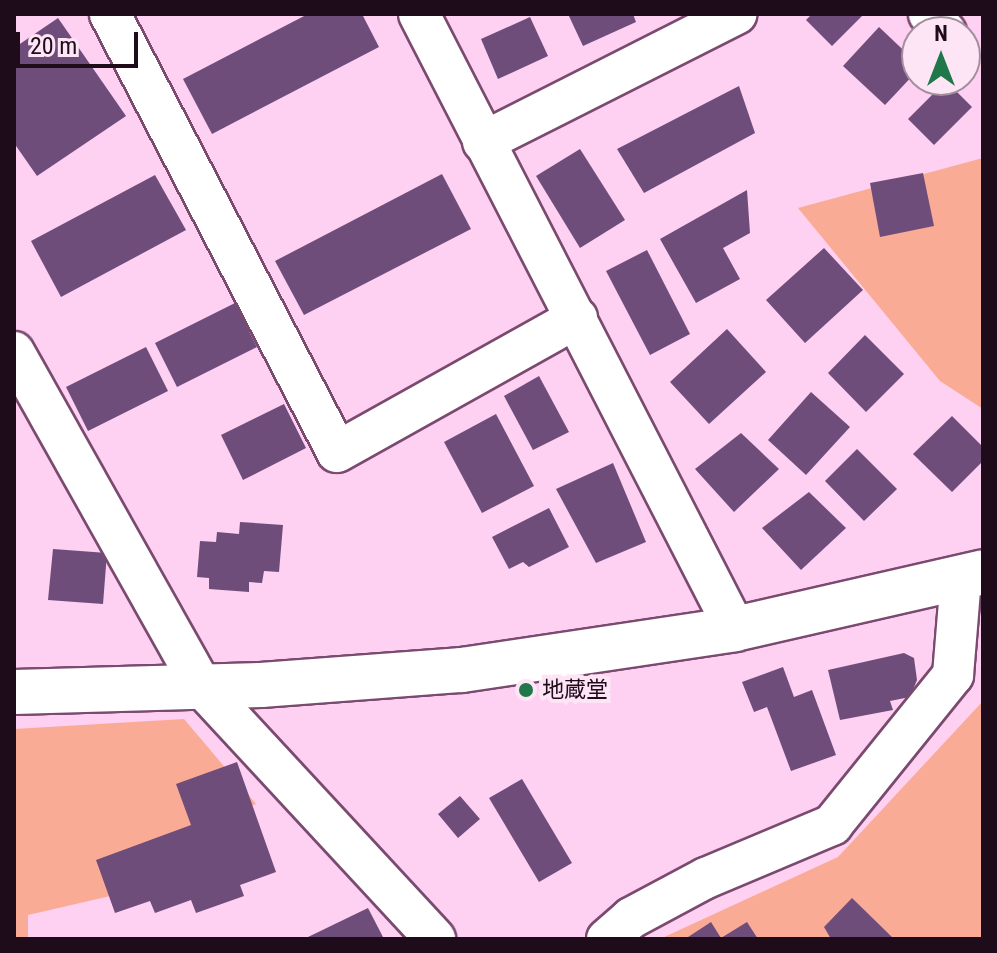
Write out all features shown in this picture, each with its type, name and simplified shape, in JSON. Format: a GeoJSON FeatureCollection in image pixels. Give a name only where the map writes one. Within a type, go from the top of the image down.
{"type":"FeatureCollection","features":[{"type":"Feature","properties":{"kind":"street"},"geometry":{"type":"LineString","coordinates":[[110,14],[337,452],[577,318]]}},
{"type":"Feature","properties":{"kind":"street"},"geometry":{"type":"LineString","coordinates":[[419,14],[735,629]]}},
{"type":"Feature","properties":{"kind":"street"},"geometry":{"type":"LineString","coordinates":[[483,142],[736,14]]}},
{"type":"Feature","properties":{"kind":"street"},"geometry":{"type":"LineString","coordinates":[[14,352],[202,687],[435,939]]}},
{"type":"Feature","properties":{"kind":"street"},"geometry":{"type":"LineString","coordinates":[[14,692],[202,687],[462,670],[735,629],[972,574],[953,675],[832,825],[706,878],[631,918],[607,939]]}},
{"type":"Feature","properties":{"kind":"shaded area"},"geometry":{"type":"Polygon","coordinates":[[[983,158],[983,409],[940,381],[798,208],[983,158]]]}},
{"type":"Feature","properties":{"kind":"shaded area"},"geometry":{"type":"Polygon","coordinates":[[[983,701],[983,939],[660,939],[838,857],[983,701]]]}},
{"type":"Feature","properties":{"kind":"shaded area"},"geometry":{"type":"Polygon","coordinates":[[[184,719],[256,804],[142,849],[145,888],[28,915],[28,939],[14,939],[14,729],[184,719]]]}},
{"type":"Feature","properties":{"kind":"building"},"geometry":{"type":"Polygon","coordinates":[[[308,14],[362,14],[379,47],[212,134],[183,79],[308,14]]]}},
{"type":"Feature","properties":{"kind":"building"},"geometry":{"type":"Polygon","coordinates":[[[568,14],[633,14],[636,22],[583,46],[568,14]]]}},
{"type":"Feature","properties":{"kind":"building"},"geometry":{"type":"Polygon","coordinates":[[[812,14],[864,14],[832,46],[806,20],[812,14]]]}},
{"type":"Feature","properties":{"kind":"building"},"geometry":{"type":"Polygon","coordinates":[[[530,17],[548,56],[498,79],[481,39],[530,17]]]}},
{"type":"Feature","properties":{"kind":"building"},"geometry":{"type":"Polygon","coordinates":[[[58,18],[126,116],[37,176],[14,143],[14,48],[58,18]]]}},
{"type":"Feature","properties":{"kind":"building"},"geometry":{"type":"Polygon","coordinates":[[[879,27],[901,48],[901,88],[885,105],[843,66],[879,27]]]}},
{"type":"Feature","properties":{"kind":"building"},"geometry":{"type":"Polygon","coordinates":[[[739,86],[755,133],[644,193],[617,149],[739,86]]]}},
{"type":"Feature","properties":{"kind":"building"},"geometry":{"type":"Polygon","coordinates":[[[931,96],[961,96],[972,107],[934,145],[908,119],[931,96]]]}},
{"type":"Feature","properties":{"kind":"building"},"geometry":{"type":"Polygon","coordinates":[[[580,149],[625,220],[580,248],[536,176],[580,149]]]}},
{"type":"Feature","properties":{"kind":"building"},"geometry":{"type":"Polygon","coordinates":[[[923,173],[934,226],[880,237],[870,183],[923,173]]]}},
{"type":"Feature","properties":{"kind":"building"},"geometry":{"type":"Polygon","coordinates":[[[442,174],[471,229],[304,315],[275,261],[442,174]]]}},
{"type":"Feature","properties":{"kind":"building"},"geometry":{"type":"Polygon","coordinates":[[[155,175],[186,230],[61,297],[31,241],[155,175]]]}},
{"type":"Feature","properties":{"kind":"building"},"geometry":{"type":"Polygon","coordinates":[[[747,190],[750,233],[723,248],[740,279],[696,303],[660,239],[747,190]]]}},
{"type":"Feature","properties":{"kind":"building"},"geometry":{"type":"Polygon","coordinates":[[[824,248],[863,290],[805,343],[766,300],[824,248]]]}},
{"type":"Feature","properties":{"kind":"building"},"geometry":{"type":"Polygon","coordinates":[[[647,250],[690,334],[650,355],[606,271],[647,250]]]}},
{"type":"Feature","properties":{"kind":"building"},"geometry":{"type":"Polygon","coordinates":[[[235,303],[257,347],[177,387],[155,343],[235,303]]]}},
{"type":"Feature","properties":{"kind":"building"},"geometry":{"type":"Polygon","coordinates":[[[727,329],[766,372],[709,424],[670,382],[727,329]]]}},
{"type":"Feature","properties":{"kind":"building"},"geometry":{"type":"Polygon","coordinates":[[[865,335],[904,374],[866,412],[828,373],[865,335]]]}},
{"type":"Feature","properties":{"kind":"building"},"geometry":{"type":"Polygon","coordinates":[[[146,347],[168,391],[88,431],[66,387],[146,347]]]}},
{"type":"Feature","properties":{"kind":"building"},"geometry":{"type":"Polygon","coordinates":[[[539,376],[569,432],[533,450],[504,396],[539,376]]]}},
{"type":"Feature","properties":{"kind":"building"},"geometry":{"type":"Polygon","coordinates":[[[811,392],[850,427],[806,475],[768,440],[811,392]]]}},
{"type":"Feature","properties":{"kind":"building"},"geometry":{"type":"Polygon","coordinates":[[[284,404],[306,448],[243,480],[221,435],[284,404]]]}},
{"type":"Feature","properties":{"kind":"building"},"geometry":{"type":"Polygon","coordinates":[[[496,414],[534,486],[482,513],[444,442],[496,414]]]}},
{"type":"Feature","properties":{"kind":"building"},"geometry":{"type":"Polygon","coordinates":[[[952,416],[983,447],[983,461],[952,492],[913,454],[952,416]]]}},
{"type":"Feature","properties":{"kind":"building"},"geometry":{"type":"Polygon","coordinates":[[[741,433],[779,469],[734,512],[695,469],[741,433]]]}},
{"type":"Feature","properties":{"kind":"building"},"geometry":{"type":"Polygon","coordinates":[[[857,449],[897,489],[864,521],[825,481],[857,449]]]}},
{"type":"Feature","properties":{"kind":"building"},"geometry":{"type":"Polygon","coordinates":[[[613,463],[646,542],[596,563],[556,489],[613,463]]]}},
{"type":"Feature","properties":{"kind":"building"},"geometry":{"type":"Polygon","coordinates":[[[809,492],[846,528],[801,570],[762,528],[809,492]]]}},
{"type":"Feature","properties":{"kind":"building"},"geometry":{"type":"Polygon","coordinates":[[[549,508],[569,547],[529,567],[523,562],[509,569],[492,537],[549,508]]]}},
{"type":"Feature","properties":{"kind":"building"},"geometry":{"type":"Polygon","coordinates":[[[240,522],[283,525],[279,572],[264,571],[262,583],[249,582],[249,592],[209,589],[209,578],[197,577],[200,541],[216,542],[217,532],[239,534],[240,522]]]}},
{"type":"Feature","properties":{"kind":"building"},"geometry":{"type":"Polygon","coordinates":[[[53,549],[107,553],[103,604],[48,600],[53,549]]]}},
{"type":"Feature","properties":{"kind":"building"},"geometry":{"type":"Polygon","coordinates":[[[904,653],[914,658],[917,680],[910,697],[890,701],[893,710],[840,720],[828,670],[904,653]]]}},
{"type":"Feature","properties":{"kind":"building"},"geometry":{"type":"Polygon","coordinates":[[[783,667],[794,697],[812,690],[836,755],[791,771],[767,707],[754,712],[742,682],[783,667]]]}},
{"type":"Feature","properties":{"kind":"building"},"geometry":{"type":"Polygon","coordinates":[[[237,762],[276,872],[240,885],[244,896],[196,913],[191,900],[155,913],[150,901],[115,913],[96,860],[191,825],[176,784],[237,762]]]}},
{"type":"Feature","properties":{"kind":"building"},"geometry":{"type":"Polygon","coordinates":[[[522,779],[572,863],[539,882],[489,798],[522,779]]]}},
{"type":"Feature","properties":{"kind":"building"},"geometry":{"type":"Polygon","coordinates":[[[460,796],[480,819],[458,838],[438,814],[460,796]]]}},
{"type":"Feature","properties":{"kind":"building"},"geometry":{"type":"Polygon","coordinates":[[[852,898],[894,939],[831,939],[824,927],[852,898]]]}},
{"type":"Feature","properties":{"kind":"building"},"geometry":{"type":"Polygon","coordinates":[[[368,908],[383,937],[309,939],[308,937],[368,908]]]}},
{"type":"Feature","properties":{"kind":"building"},"geometry":{"type":"Polygon","coordinates":[[[711,922],[721,938],[747,922],[758,939],[685,939],[711,922]]]}},
{"type":"Feature","properties":{"kind":"place","name":"地蔵堂"},"geometry":{"type":"Point","coordinates":[526,690]}}]}
